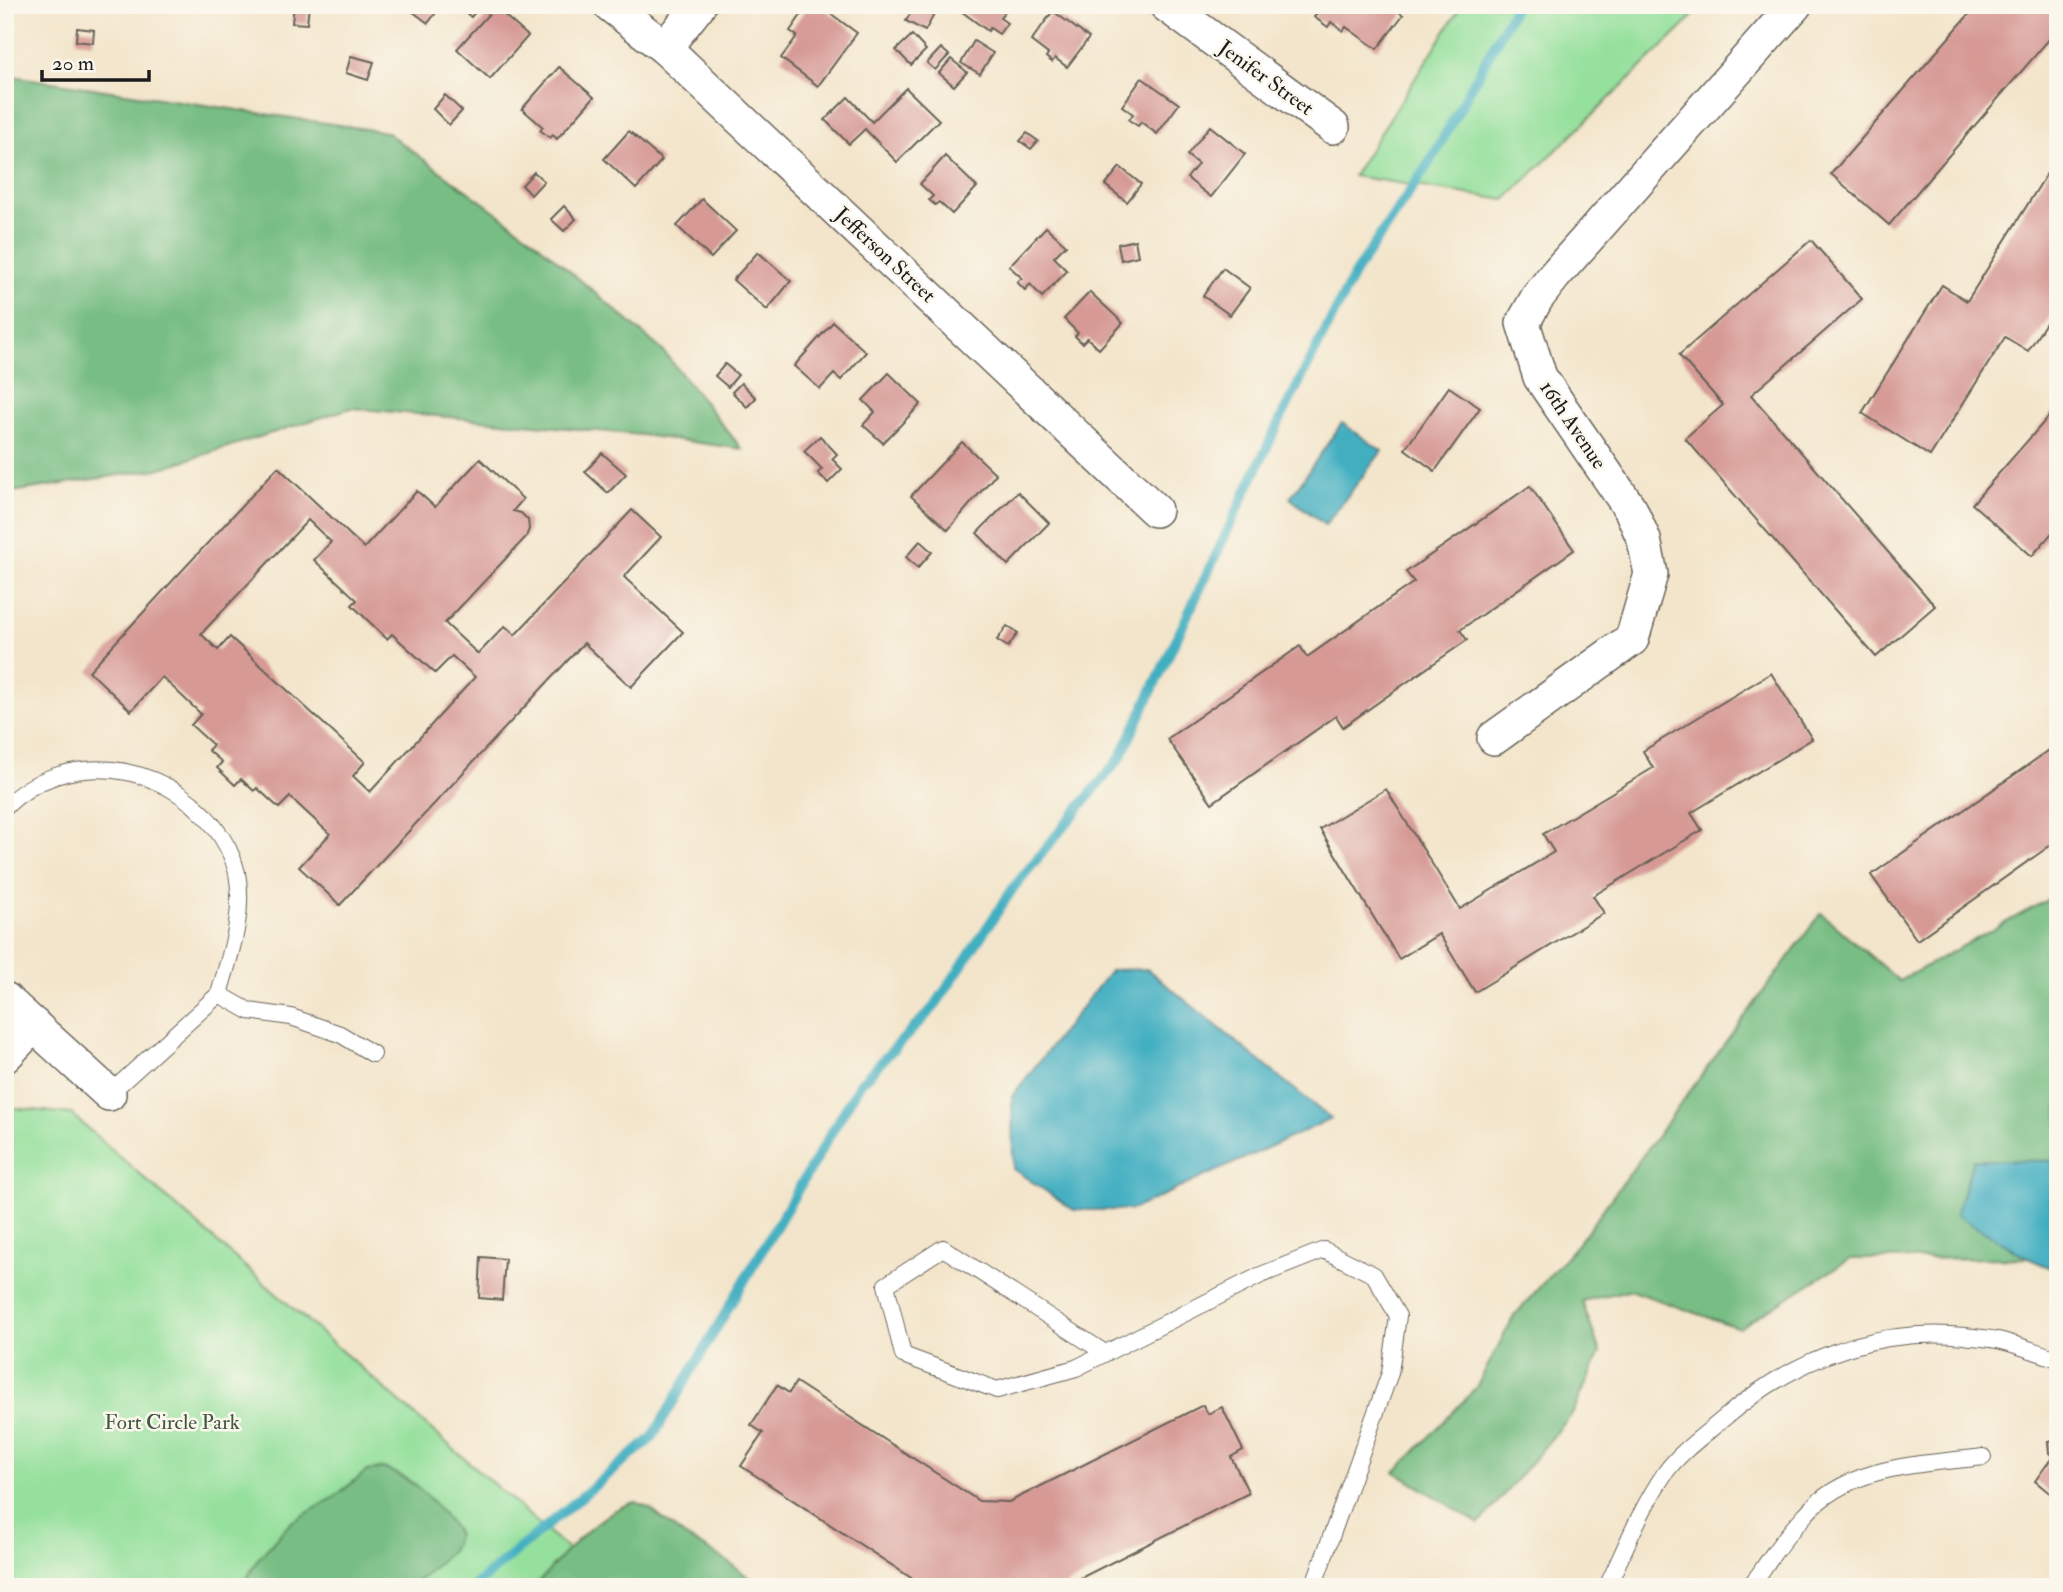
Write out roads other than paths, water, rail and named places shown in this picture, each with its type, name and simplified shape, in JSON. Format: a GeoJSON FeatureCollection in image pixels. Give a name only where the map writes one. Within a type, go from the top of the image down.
{"type":"FeatureCollection","features":[{"type":"Feature","properties":{"kind":"street","name":"Jefferson Street"},"geometry":{"type":"LineString","coordinates":[[610,5],[665,48],[1155,510]]}},
{"type":"Feature","properties":{"kind":"street"},"geometry":{"type":"LineString","coordinates":[[665,48],[699,5]]}},
{"type":"Feature","properties":{"kind":"street","name":"Jenifer Street"},"geometry":{"type":"LineString","coordinates":[[1166,5],[1333,127]]}},
{"type":"Feature","properties":{"kind":"street","name":"16th Avenue"},"geometry":{"type":"LineString","coordinates":[[1494,737],[1632,639],[1651,574],[1644,540],[1631,510],[1540,377],[1523,323],[1537,298],[1555,275],[1795,5]]}},
{"type":"Feature","properties":{"kind":"street"},"geometry":{"type":"LineString","coordinates":[[5,999],[108,1094]]}},
{"type":"Feature","properties":{"kind":"street"},"geometry":{"type":"LineString","coordinates":[[5,1056],[34,1025]]}},
{"type":"Feature","properties":{"kind":"lane"},"geometry":{"type":"LineString","coordinates":[[5,807],[18,794],[46,779],[76,771],[112,769],[147,776],[187,797],[221,835],[231,853],[237,874],[239,908],[233,944],[219,993],[108,1094]]}},
{"type":"Feature","properties":{"kind":"lane"},"geometry":{"type":"LineString","coordinates":[[219,993],[249,1011],[291,1017],[340,1034],[373,1054]]}},
{"type":"Feature","properties":{"kind":"lane"},"geometry":{"type":"LineString","coordinates":[[1105,1353],[943,1248],[886,1285],[903,1355],[997,1390],[1076,1368],[1261,1275],[1324,1250],[1374,1275],[1398,1316],[1390,1373],[1312,1587]]}},
{"type":"Feature","properties":{"kind":"lane"},"geometry":{"type":"LineString","coordinates":[[1607,1587],[1639,1519],[1665,1473],[1682,1454],[1753,1393],[1802,1367],[1843,1347],[1898,1335],[1933,1333],[2000,1340],[2058,1359]]}},
{"type":"Feature","properties":{"kind":"lane"},"geometry":{"type":"LineString","coordinates":[[1748,1587],[1815,1503],[1832,1490],[1860,1476],[1983,1457]]}},
{"type":"Feature","properties":{"kind":"water"},"geometry":{"type":"Polygon","coordinates":[[[1342,423],[1382,451],[1325,525],[1290,498],[1342,423]]]}},
{"type":"Feature","properties":{"kind":"water"},"geometry":{"type":"Polygon","coordinates":[[[1147,969],[1331,1119],[1131,1210],[1074,1210],[1013,1169],[1012,1096],[1111,970],[1147,969]]]}},
{"type":"Feature","properties":{"kind":"water"},"geometry":{"type":"Polygon","coordinates":[[[1973,1160],[2058,1161],[2058,1271],[2028,1258],[1956,1215],[1973,1160]]]}},
{"type":"Feature","properties":{"kind":"waterway"},"geometry":{"type":"LineString","coordinates":[[473,1587],[652,1438],[860,1084],[934,1007],[1014,887],[1120,758],[1277,426],[1355,273],[1433,157],[1516,5]]}},
{"type":"Feature","properties":{"kind":"park label","name":"Fort Circle Park"},"geometry":{"type":"Point","coordinates":[172,1422]}}]}
